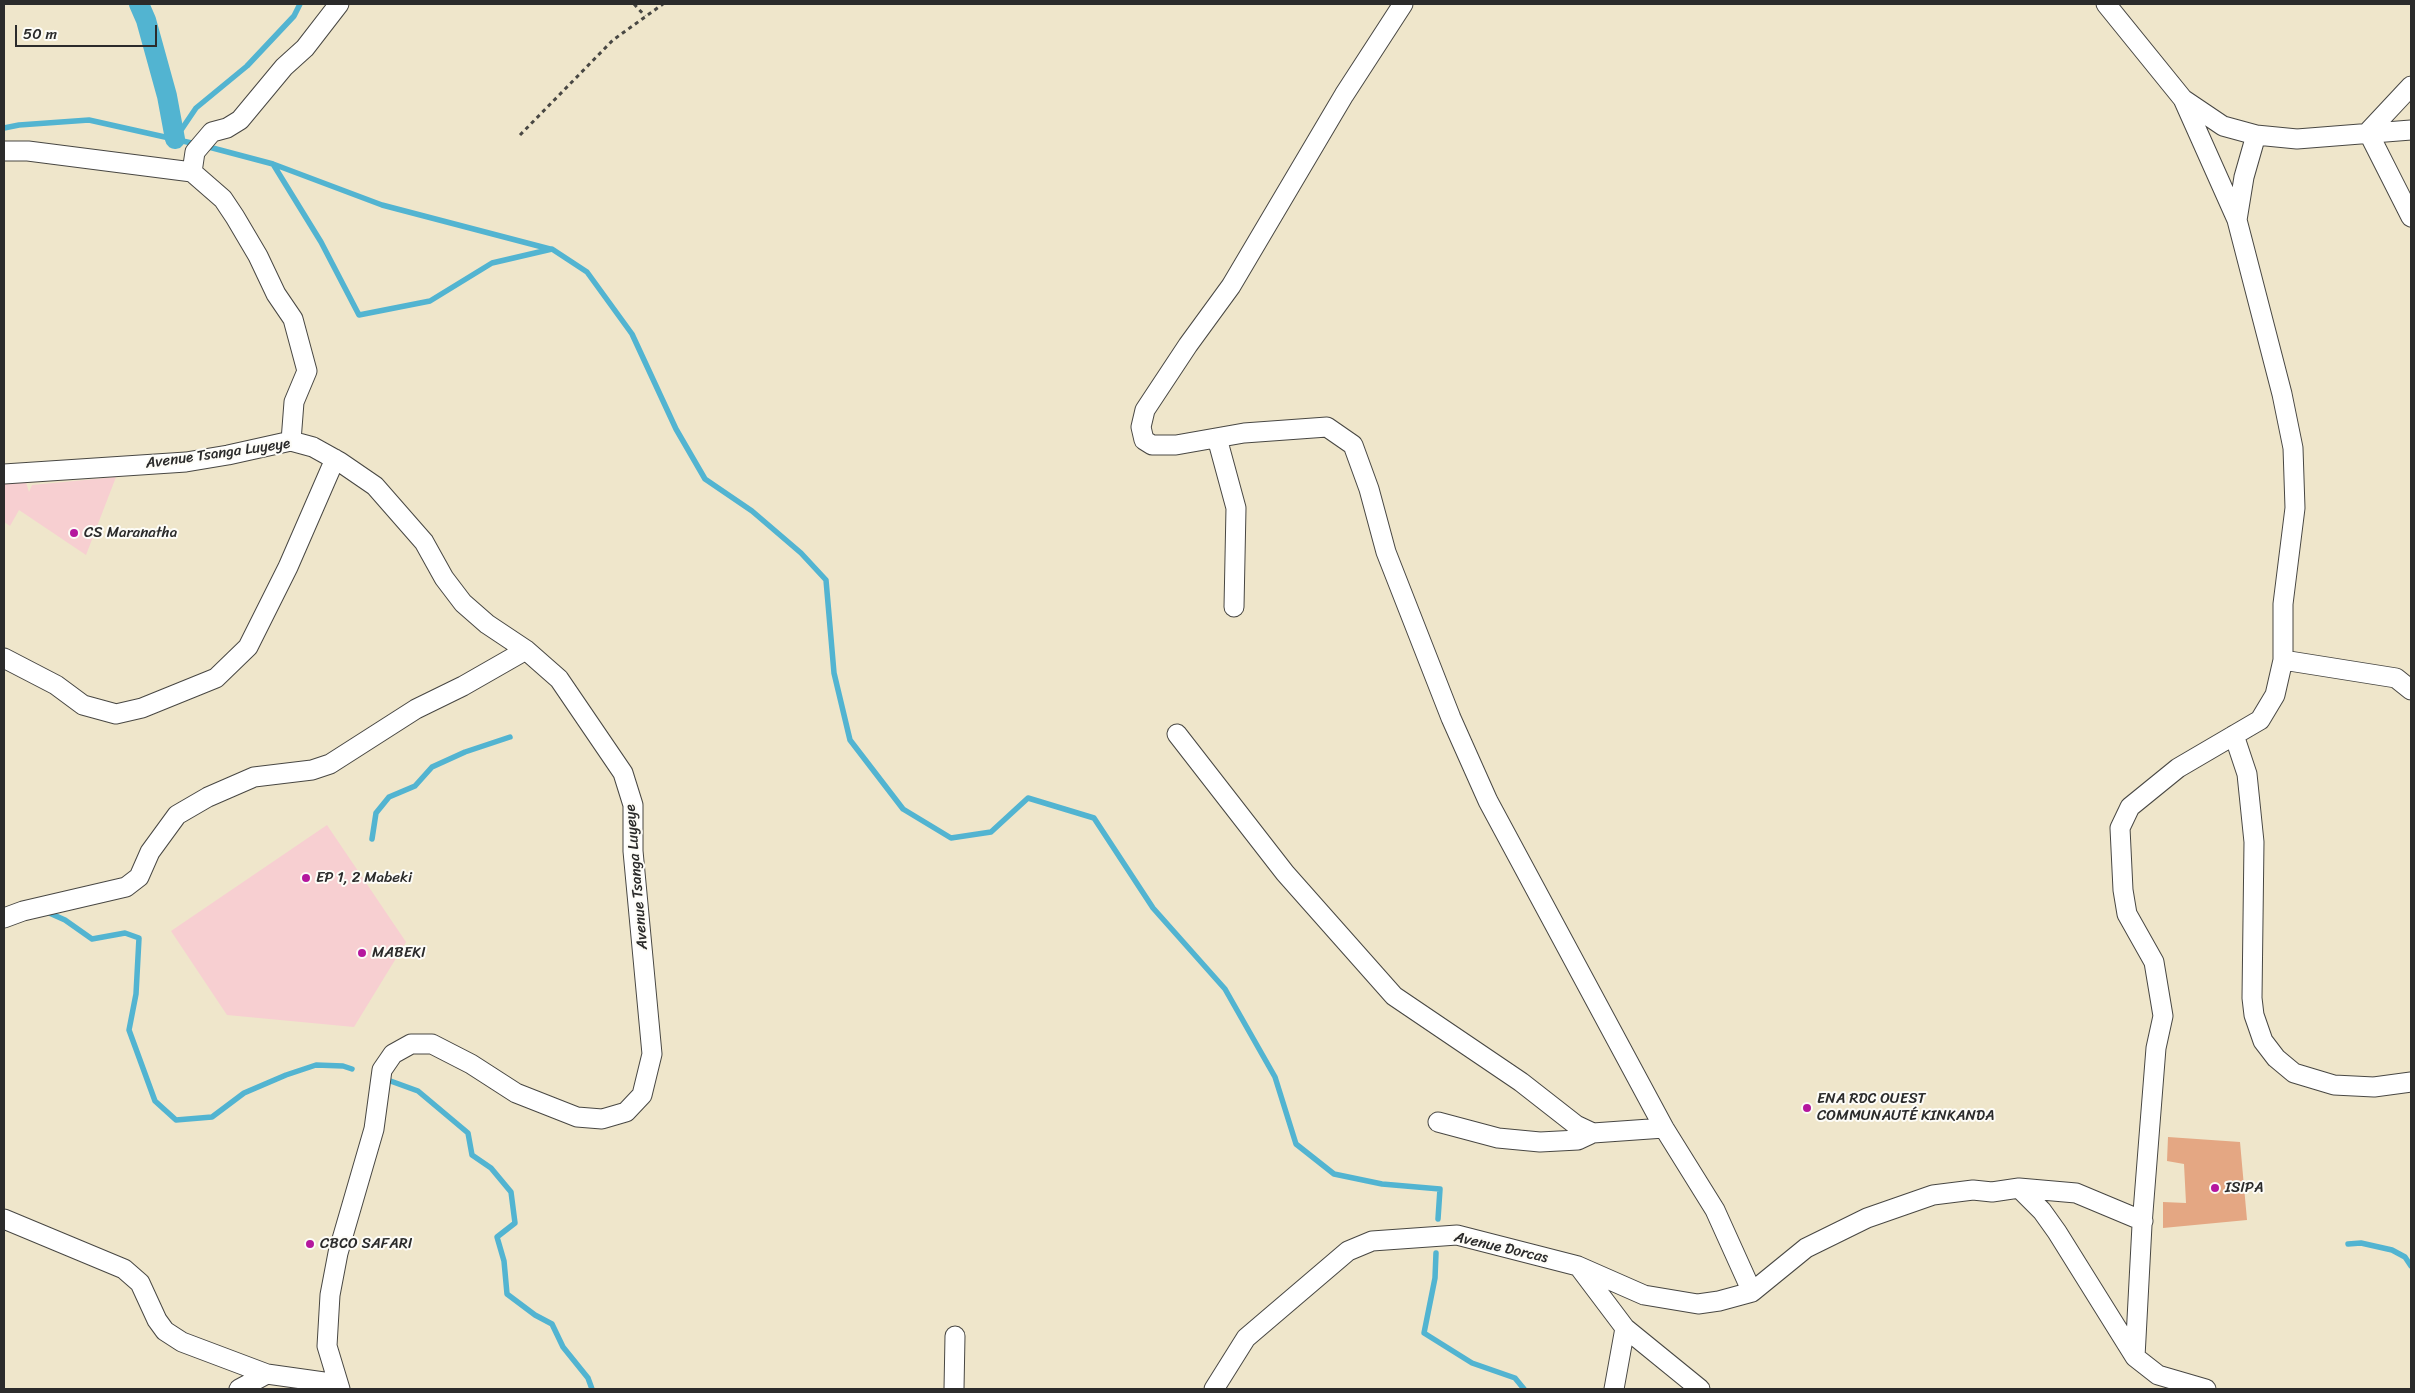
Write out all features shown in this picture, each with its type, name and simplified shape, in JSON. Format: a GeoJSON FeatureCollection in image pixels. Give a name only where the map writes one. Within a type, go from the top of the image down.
{"type":"FeatureCollection","features":[{"type":"Feature","properties":{"kind":"street"},"geometry":{"type":"LineString","coordinates":[[192,172],[194,152],[209,135],[240,120],[284,67],[305,48],[339,4]]}},
{"type":"Feature","properties":{"kind":"street"},"geometry":{"type":"LineString","coordinates":[[1403,4],[1344,96],[1231,286],[1188,345],[1145,410],[1141,427],[1144,440],[1152,446],[1176,445],[1244,433],[1327,427],[1353,445],[1369,489],[1386,552],[1451,718],[1488,801],[1664,1128],[1715,1210],[1752,1292],[1806,1248],[1867,1218],[1933,1195],[1973,1190],[1992,1192],[2019,1188],[2076,1193],[2144,1222]]}},
{"type":"Feature","properties":{"kind":"street"},"geometry":{"type":"LineString","coordinates":[[2106,4],[2183,99],[2237,220],[2282,394],[2293,448],[2295,508],[2283,604],[2283,660],[2275,695],[2260,720],[2178,768],[2130,807],[2120,828],[2122,890],[2127,914],[2154,962],[2163,1016],[2156,1048],[2135,1357]]}},
{"type":"Feature","properties":{"kind":"street"},"geometry":{"type":"LineString","coordinates":[[2368,132],[2411,86]]}},
{"type":"Feature","properties":{"kind":"street"},"geometry":{"type":"LineString","coordinates":[[2183,99],[2223,126],[2256,135],[2297,139],[2411,130]]}},
{"type":"Feature","properties":{"kind":"street"},"geometry":{"type":"LineString","coordinates":[[2368,132],[2411,217]]}},
{"type":"Feature","properties":{"kind":"street"},"geometry":{"type":"LineString","coordinates":[[2237,220],[2244,177],[2256,135]]}},
{"type":"Feature","properties":{"kind":"street"},"geometry":{"type":"LineString","coordinates":[[4,151],[28,151],[192,172],[223,199],[258,256],[276,294],[293,319],[307,372],[294,402],[291,441]]}},
{"type":"Feature","properties":{"kind":"street"},"geometry":{"type":"LineString","coordinates":[[1217,438],[1236,508],[1234,607]]}},
{"type":"Feature","properties":{"kind":"street","name":"Avenue Tsanga Luyeye"},"geometry":{"type":"LineString","coordinates":[[4,474],[186,462],[291,441],[313,447],[335,459],[375,486],[424,542],[444,578],[463,603],[487,624],[526,650],[559,679],[623,773],[633,805],[633,851],[652,1054],[642,1095],[626,1112],[602,1119],[577,1117],[516,1093],[471,1064],[432,1044],[412,1044],[393,1054],[382,1070],[374,1129],[338,1254],[330,1295],[327,1346],[339,1387]]}},
{"type":"Feature","properties":{"kind":"street"},"geometry":{"type":"LineString","coordinates":[[4,658],[56,685],[84,704],[116,714],[142,708],[216,678],[248,648],[288,567],[335,459]]}},
{"type":"Feature","properties":{"kind":"street"},"geometry":{"type":"LineString","coordinates":[[4,918],[23,911],[126,887],[139,877],[150,852],[178,815],[208,796],[254,777],[312,770],[330,764],[416,709],[463,686],[526,650]]}},
{"type":"Feature","properties":{"kind":"street"},"geometry":{"type":"LineString","coordinates":[[2283,660],[2396,678],[2411,690]]}},
{"type":"Feature","properties":{"kind":"street"},"geometry":{"type":"LineString","coordinates":[[1177,734],[1285,873],[1394,996],[1521,1082],[1576,1125],[1593,1133]]}},
{"type":"Feature","properties":{"kind":"street"},"geometry":{"type":"LineString","coordinates":[[2234,735],[2247,774],[2254,842],[2252,998],[2254,1015],[2263,1040],[2276,1058],[2294,1073],[2318,1080],[2334,1084],[2374,1087],[2411,1082]]}},
{"type":"Feature","properties":{"kind":"street"},"geometry":{"type":"LineString","coordinates":[[1438,1122],[1498,1138],[1540,1142],[1578,1140],[1593,1133],[1664,1128]]}},
{"type":"Feature","properties":{"kind":"street"},"geometry":{"type":"LineString","coordinates":[[2019,1188],[2042,1211],[2057,1232],[2135,1357],[2158,1375],[2206,1389]]}},
{"type":"Feature","properties":{"kind":"street"},"geometry":{"type":"LineString","coordinates":[[4,1220],[124,1269],[140,1283],[157,1320],[165,1330],[182,1342],[267,1374],[339,1387]]}},
{"type":"Feature","properties":{"kind":"street","name":"Avenue Dorcas"},"geometry":{"type":"LineString","coordinates":[[1214,1389],[1246,1338],[1348,1251],[1372,1240],[1457,1235],[1578,1266],[1644,1295],[1674,1301],[1698,1304],[1719,1301],[1752,1292]]}},
{"type":"Feature","properties":{"kind":"street"},"geometry":{"type":"LineString","coordinates":[[1578,1266],[1625,1328],[1700,1389]]}},
{"type":"Feature","properties":{"kind":"street"},"geometry":{"type":"LineString","coordinates":[[1614,1389],[1625,1328]]}},
{"type":"Feature","properties":{"kind":"street"},"geometry":{"type":"LineString","coordinates":[[954,1389],[955,1336]]}},
{"type":"Feature","properties":{"kind":"street"},"geometry":{"type":"LineString","coordinates":[[239,1389],[267,1374]]}},
{"type":"Feature","properties":{"kind":"path"},"geometry":{"type":"LineString","coordinates":[[634,4],[645,16]]}},
{"type":"Feature","properties":{"kind":"path"},"geometry":{"type":"LineString","coordinates":[[520,135],[613,40],[663,4]]}},
{"type":"Feature","properties":{"kind":"shaded area","name":"CS Maranatha"},"geometry":{"type":"Polygon","coordinates":[[[23,473],[29,492],[32,485],[116,477],[86,555],[19,510],[10,526],[4,522],[4,474],[23,473]]]}},
{"type":"Feature","properties":{"kind":"shaded area","name":"EP 1, 2 Mabeki"},"geometry":{"type":"Polygon","coordinates":[[[327,825],[406,942],[354,1027],[227,1015],[171,931],[327,825]]]}},
{"type":"Feature","properties":{"kind":"building","name":"ISIPA"},"geometry":{"type":"Polygon","coordinates":[[[2168,1137],[2240,1142],[2247,1220],[2163,1228],[2163,1202],[2186,1203],[2184,1164],[2167,1161],[2168,1137]]]}},
{"type":"Feature","properties":{"kind":"waterway"},"geometry":{"type":"LineString","coordinates":[[139,4],[146,20],[167,96],[175,139]]}},
{"type":"Feature","properties":{"kind":"waterway"},"geometry":{"type":"LineString","coordinates":[[175,139],[196,108],[247,66],[294,16],[300,4]]}},
{"type":"Feature","properties":{"kind":"waterway"},"geometry":{"type":"LineString","coordinates":[[4,128],[19,125],[89,120],[196,144]]}},
{"type":"Feature","properties":{"kind":"waterway"},"geometry":{"type":"LineString","coordinates":[[205,146],[273,164],[321,242],[359,315],[430,301],[492,263],[552,249],[587,272],[632,334],[676,429],[705,479],[752,511],[801,553],[826,580],[834,673],[850,740],[903,809],[951,838],[991,832],[1028,798],[1094,818],[1153,908],[1225,989],[1275,1077],[1296,1144],[1334,1174],[1382,1184],[1440,1189],[1438,1219]]}},
{"type":"Feature","properties":{"kind":"waterway"},"geometry":{"type":"LineString","coordinates":[[273,164],[382,205],[550,249]]}},
{"type":"Feature","properties":{"kind":"waterway"},"geometry":{"type":"LineString","coordinates":[[372,839],[376,813],[389,797],[415,786],[432,767],[465,752],[510,737]]}},
{"type":"Feature","properties":{"kind":"waterway"},"geometry":{"type":"LineString","coordinates":[[47,912],[65,920],[92,939],[125,933],[139,938],[136,994],[129,1030],[155,1101],[176,1120],[212,1117],[244,1093],[286,1075],[316,1065],[343,1066],[352,1069]]}},
{"type":"Feature","properties":{"kind":"waterway"},"geometry":{"type":"LineString","coordinates":[[385,1079],[418,1091],[468,1133],[472,1155],[491,1168],[511,1192],[515,1223],[497,1237],[504,1261],[507,1294],[535,1315],[552,1324],[563,1347],[588,1378],[592,1389]]}},
{"type":"Feature","properties":{"kind":"waterway"},"geometry":{"type":"LineString","coordinates":[[2348,1244],[2361,1243],[2392,1250],[2405,1257],[2411,1266]]}},
{"type":"Feature","properties":{"kind":"waterway"},"geometry":{"type":"LineString","coordinates":[[1436,1253],[1435,1278],[1424,1333],[1472,1363],[1515,1378],[1524,1389]]}},
{"type":"Feature","properties":{"kind":"place","name":"CS Maranatha"},"geometry":{"type":"Point","coordinates":[74,533]}},
{"type":"Feature","properties":{"kind":"place","name":"EP 1, 2 Mabeki"},"geometry":{"type":"Point","coordinates":[306,878]}},
{"type":"Feature","properties":{"kind":"place","name":"MABEKI"},"geometry":{"type":"Point","coordinates":[362,953]}},
{"type":"Feature","properties":{"kind":"place","name":"ENA RDC OUEST COMMUNAUTÉ KINKANDA"},"geometry":{"type":"Point","coordinates":[1807,1108]}},
{"type":"Feature","properties":{"kind":"place","name":"ISIPA"},"geometry":{"type":"Point","coordinates":[2215,1188]}},
{"type":"Feature","properties":{"kind":"place","name":"CBCO SAFARI"},"geometry":{"type":"Point","coordinates":[310,1244]}}]}
